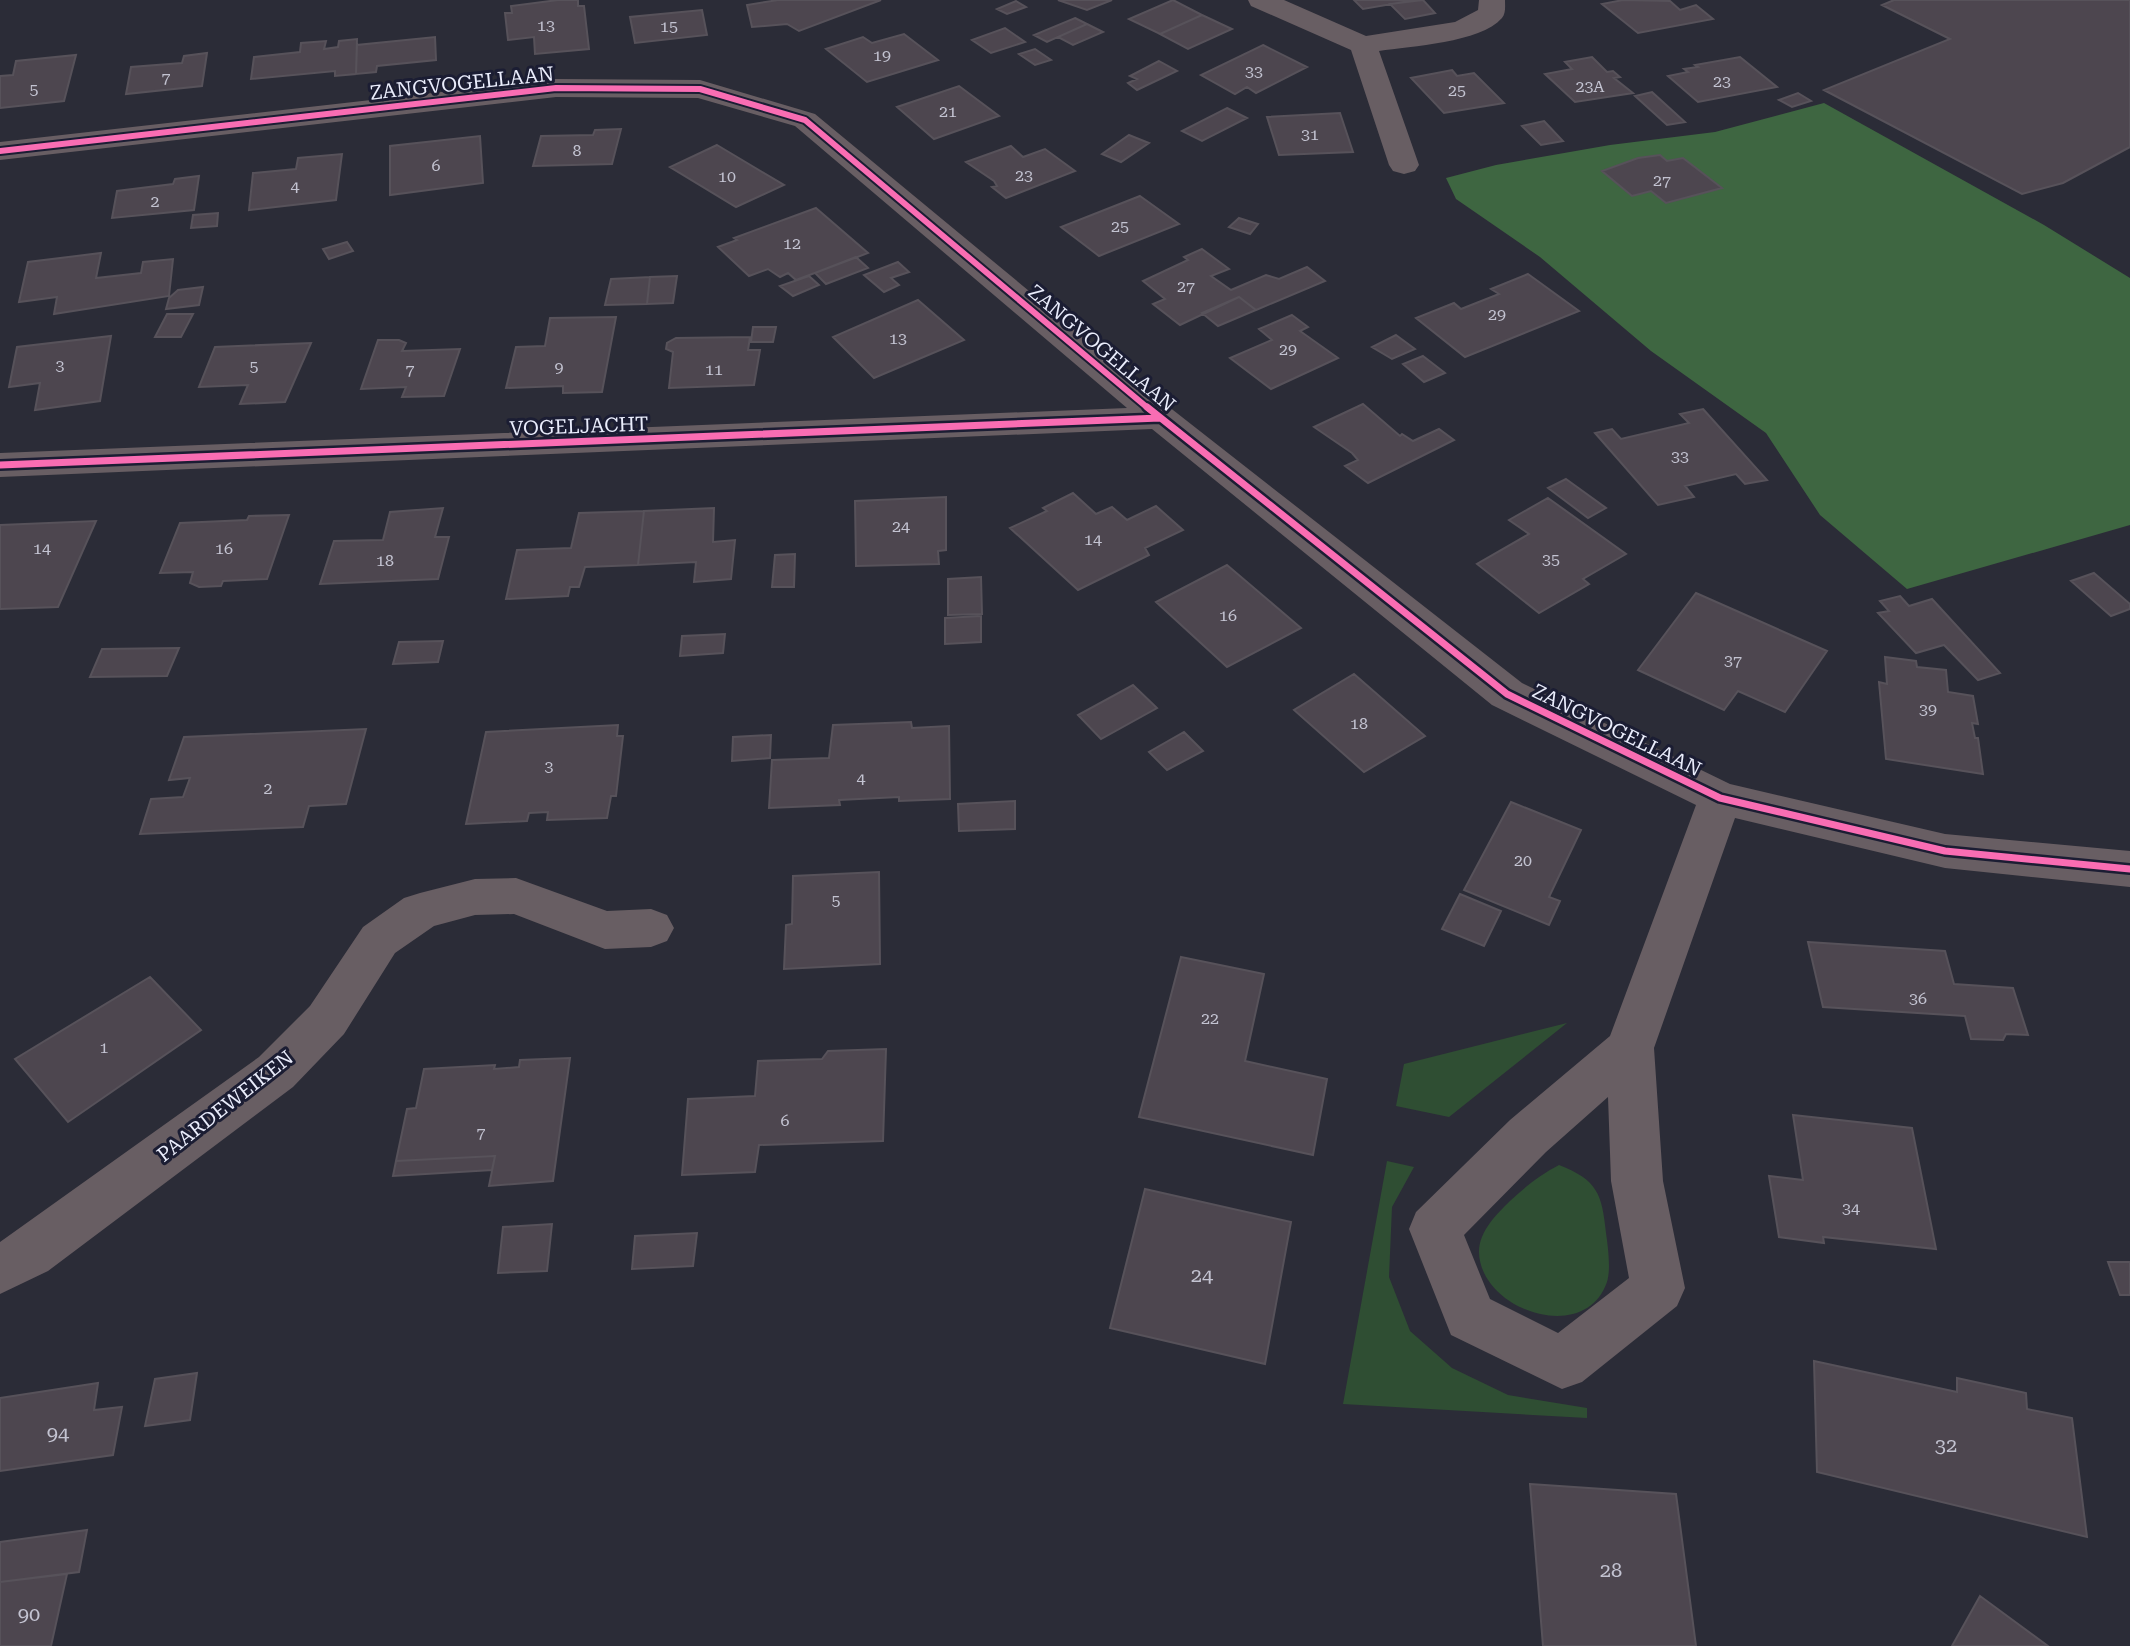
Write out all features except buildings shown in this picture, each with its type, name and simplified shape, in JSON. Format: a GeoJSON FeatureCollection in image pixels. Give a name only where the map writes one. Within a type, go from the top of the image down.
{"type":"FeatureCollection","features":[{"type":"Feature","properties":{"kind":"street"},"geometry":{"type":"LineString","coordinates":[[1261,0],[1363,45],[1462,29],[1491,14],[1492,0]]}},
{"type":"Feature","properties":{"kind":"street"},"geometry":{"type":"LineString","coordinates":[[1363,45],[1404,165]]}},
{"type":"Feature","properties":{"kind":"street","name":"ZANGVOGELLAAN"},"geometry":{"type":"LineString","coordinates":[[0,151],[556,88],[700,89],[805,120],[1160,418],[1507,694],[1720,798],[1945,851],[2130,869]]}},
{"type":"Feature","properties":{"kind":"street","name":"VOGELJACHT"},"geometry":{"type":"LineString","coordinates":[[0,465],[1160,418]]}},
{"type":"Feature","properties":{"kind":"street"},"geometry":{"type":"LineString","coordinates":[[1630,1048],[1528,1136],[1435,1229],[1470,1317],[1562,1363],[1658,1288],[1637,1181],[1630,1048],[1720,798]]}},
{"type":"Feature","properties":{"kind":"street","name":"PAARDEWEIKEN"},"geometry":{"type":"LineString","coordinates":[[0,1269],[29,1254],[276,1072],[327,1020],[379,940],[420,911],[475,897],[516,896],[605,930],[651,928]]}},
{"type":"Feature","properties":{"kind":"green space"},"geometry":{"type":"Polygon","coordinates":[[[1824,103],[2044,225],[2130,278],[2130,525],[1907,589],[1820,515],[1766,433],[1651,351],[1540,257],[1456,199],[1446,178],[1496,165],[1610,145],[1715,132],[1824,103]]]}},
{"type":"Feature","properties":{"kind":"green space"},"geometry":{"type":"Polygon","coordinates":[[[1567,1023],[1449,1117],[1396,1106],[1404,1064],[1567,1023]]]}},
{"type":"Feature","properties":{"kind":"green space"},"geometry":{"type":"Polygon","coordinates":[[[1387,1161],[1414,1167],[1392,1207],[1389,1277],[1410,1331],[1452,1368],[1508,1395],[1587,1408],[1587,1418],[1343,1404],[1387,1161]]]}},
{"type":"Feature","properties":{"kind":"green space"},"geometry":{"type":"Polygon","coordinates":[[[1559,1165],[1582,1176],[1595,1190],[1602,1208],[1609,1264],[1607,1282],[1595,1301],[1578,1312],[1557,1316],[1535,1313],[1514,1304],[1496,1290],[1484,1273],[1479,1252],[1485,1230],[1510,1201],[1559,1165]]]}},
{"type":"Feature","properties":{"kind":"cycle path"},"geometry":{"type":"LineString","coordinates":[[0,151],[556,88],[700,89],[805,120],[1160,418],[1507,694],[1720,798],[1945,851],[2130,869]]}},
{"type":"Feature","properties":{"kind":"cycle path"},"geometry":{"type":"LineString","coordinates":[[0,465],[1160,418]]}}]}
